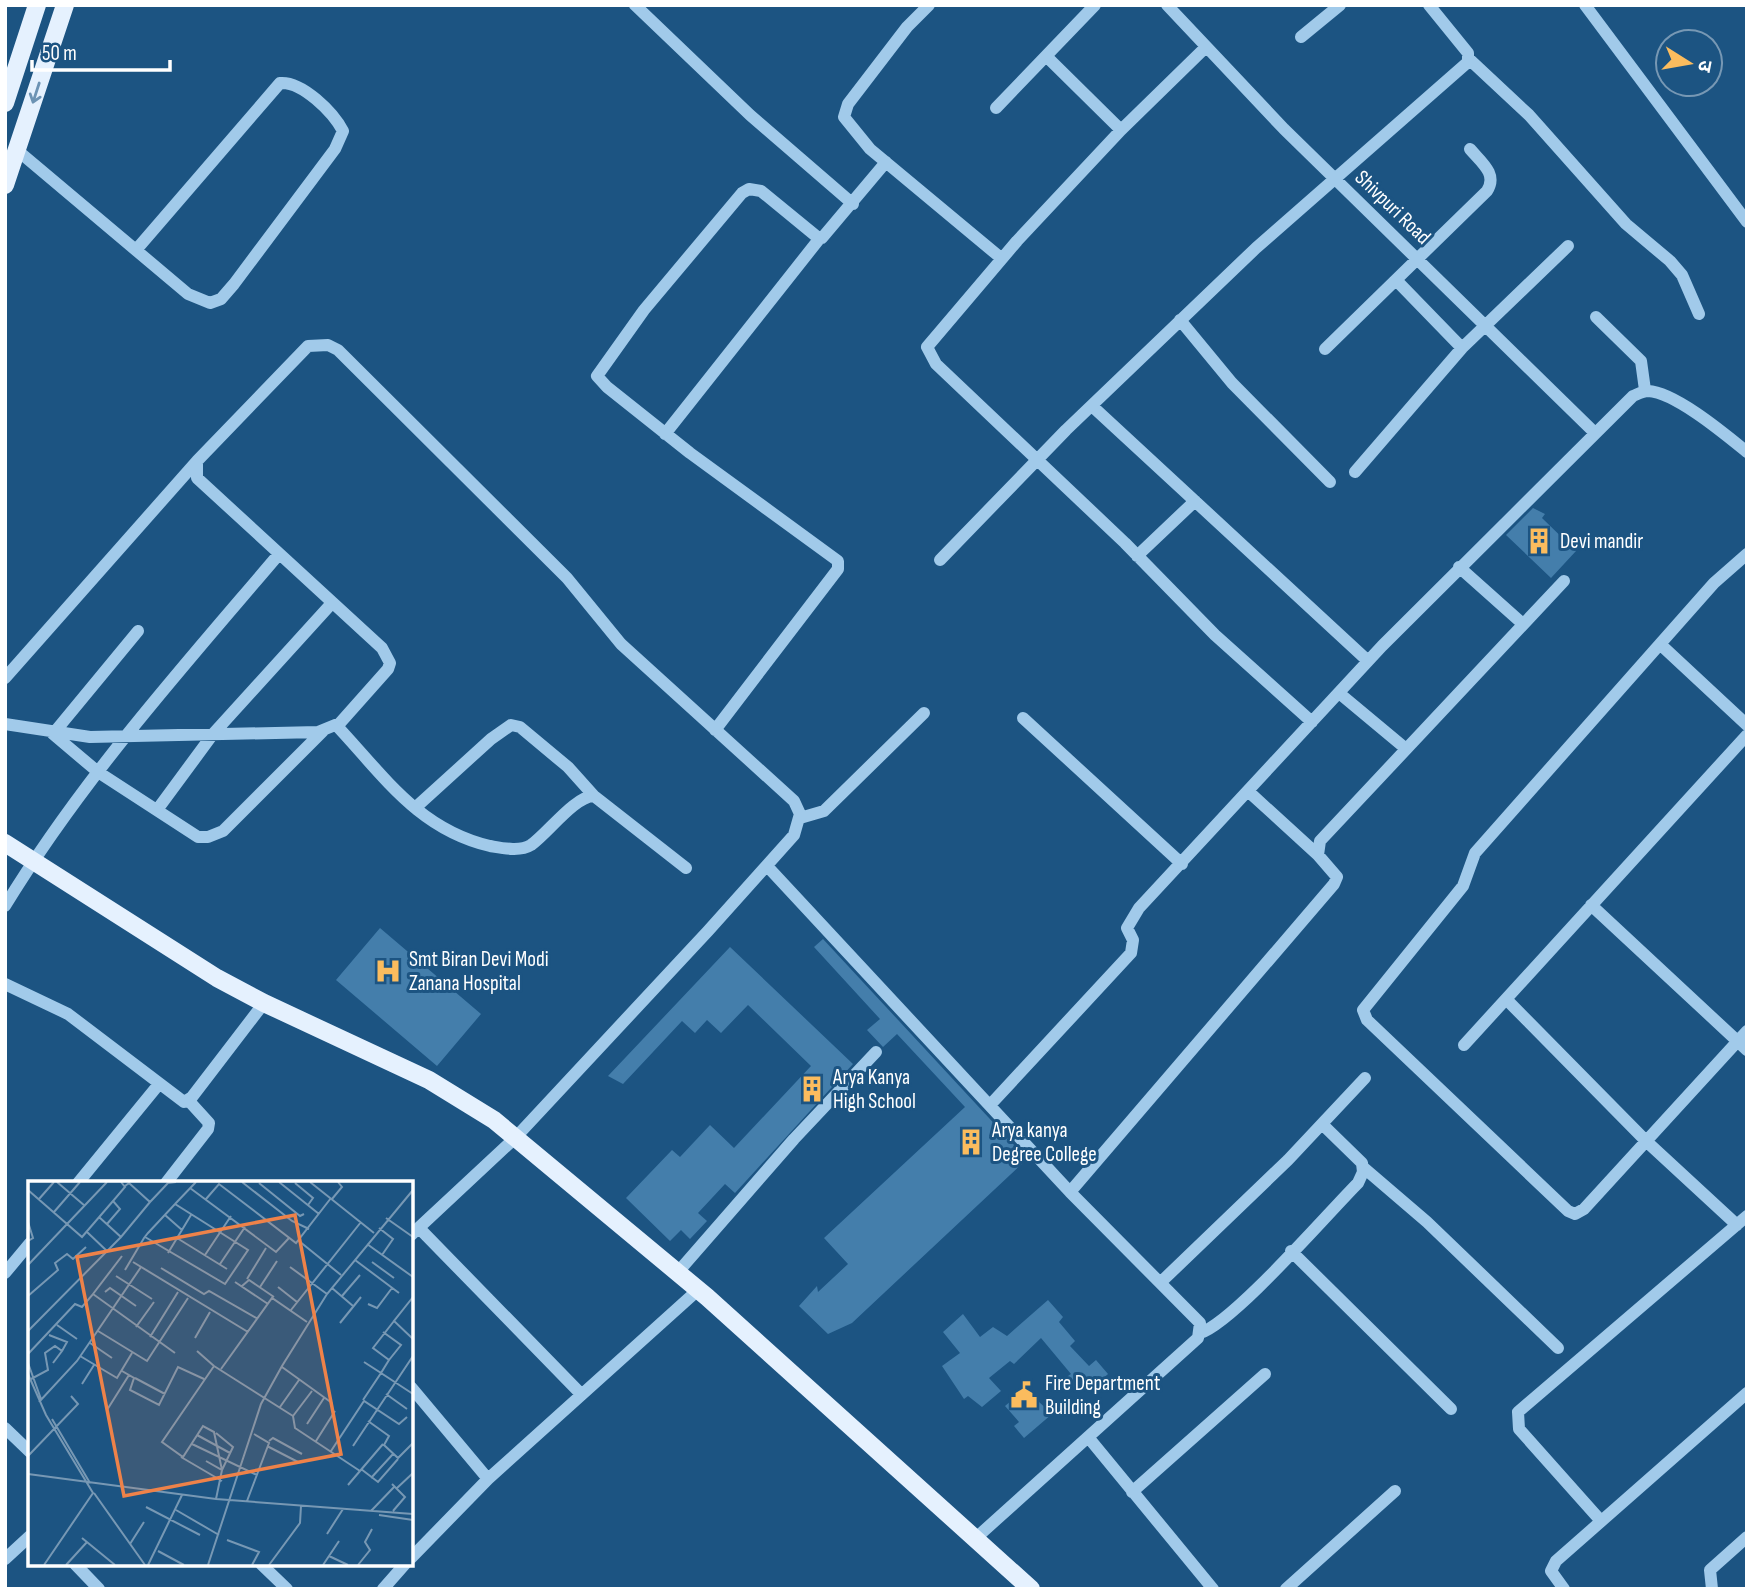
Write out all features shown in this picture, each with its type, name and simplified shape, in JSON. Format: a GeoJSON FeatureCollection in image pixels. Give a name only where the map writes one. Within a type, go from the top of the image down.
{"type":"FeatureCollection","features":[{"type":"Feature","properties":{"kind":"main road"},"geometry":{"type":"LineString","coordinates":[[5,103],[37,5]]}},
{"type":"Feature","properties":{"kind":"main road"},"geometry":{"type":"LineString","coordinates":[[5,185],[65,5]]}},
{"type":"Feature","properties":{"kind":"main road"},"geometry":{"type":"LineString","coordinates":[[5,843],[217,978],[264,1003],[429,1080],[516,1137],[678,1272],[977,1537],[1031,1589]]}},
{"type":"Feature","properties":{"kind":"street"},"geometry":{"type":"LineString","coordinates":[[635,5],[750,115],[853,204]]}},
{"type":"Feature","properties":{"kind":"street"},"geometry":{"type":"LineString","coordinates":[[929,5],[907,27],[844,111],[847,125],[886,162],[1001,258]]}},
{"type":"Feature","properties":{"kind":"street"},"geometry":{"type":"LineString","coordinates":[[996,108],[1095,5]]}},
{"type":"Feature","properties":{"kind":"street","name":"Shivpuri Road"},"geometry":{"type":"LineString","coordinates":[[1167,5],[1334,177],[1595,433]]}},
{"type":"Feature","properties":{"kind":"street"},"geometry":{"type":"LineString","coordinates":[[1301,37],[1340,5]]}},
{"type":"Feature","properties":{"kind":"street"},"geometry":{"type":"LineString","coordinates":[[1429,5],[1468,53],[1469,59],[1528,114],[1618,216],[1670,261],[1682,275],[1699,314]]}},
{"type":"Feature","properties":{"kind":"street"},"geometry":{"type":"LineString","coordinates":[[1584,5],[1747,222]]}},
{"type":"Feature","properties":{"kind":"street"},"geometry":{"type":"LineString","coordinates":[[1206,47],[1121,130],[1001,258],[927,347],[936,364],[1137,556],[1215,635],[1312,722]]}},
{"type":"Feature","properties":{"kind":"street"},"geometry":{"type":"LineString","coordinates":[[1046,55],[1121,130]]}},
{"type":"Feature","properties":{"kind":"street"},"geometry":{"type":"LineString","coordinates":[[940,560],[1180,320],[1334,177],[1469,59]]}},
{"type":"Feature","properties":{"kind":"street"},"geometry":{"type":"LineString","coordinates":[[17,150],[136,250],[199,300],[211,303],[221,299],[341,141],[343,131],[337,121],[299,87],[290,82],[280,83],[136,250]]}},
{"type":"Feature","properties":{"kind":"street"},"geometry":{"type":"LineString","coordinates":[[1325,349],[1492,184],[1492,176],[1470,149]]}},
{"type":"Feature","properties":{"kind":"street"},"geometry":{"type":"LineString","coordinates":[[666,434],[820,238],[853,204],[886,162]]}},
{"type":"Feature","properties":{"kind":"street"},"geometry":{"type":"LineString","coordinates":[[715,730],[839,566],[831,555],[666,434],[597,376],[644,310],[742,193],[749,189],[761,191],[820,238]]}},
{"type":"Feature","properties":{"kind":"street"},"geometry":{"type":"LineString","coordinates":[[1355,471],[1461,348],[1568,246]]}},
{"type":"Feature","properties":{"kind":"street"},"geometry":{"type":"LineString","coordinates":[[1396,280],[1461,348]]}},
{"type":"Feature","properties":{"kind":"street"},"geometry":{"type":"LineString","coordinates":[[1596,317],[1641,361],[1645,390]]}},
{"type":"Feature","properties":{"kind":"street"},"geometry":{"type":"LineString","coordinates":[[1180,320],[1232,383],[1330,482]]}},
{"type":"Feature","properties":{"kind":"street"},"geometry":{"type":"LineString","coordinates":[[5,678],[197,461],[308,346],[328,345],[338,350],[567,578],[621,644],[794,801],[800,818],[794,835],[516,1137],[415,1232],[581,1394]]}},
{"type":"Feature","properties":{"kind":"street"},"geometry":{"type":"LineString","coordinates":[[991,1104],[1131,953],[1133,940],[1127,928],[1129,923],[1182,864],[1368,661],[1459,567],[1633,396],[1645,390],[1660,393],[1701,418],[1747,452]]}},
{"type":"Feature","properties":{"kind":"street"},"geometry":{"type":"LineString","coordinates":[[1092,406],[1303,604],[1368,661]]}},
{"type":"Feature","properties":{"kind":"street"},"geometry":{"type":"LineString","coordinates":[[53,734],[98,772],[198,837],[215,835],[267,790],[323,731],[336,725],[390,663],[382,648],[197,478],[197,461]]}},
{"type":"Feature","properties":{"kind":"street"},"geometry":{"type":"LineString","coordinates":[[1137,556],[1195,500]]}},
{"type":"Feature","properties":{"kind":"street"},"geometry":{"type":"LineString","coordinates":[[5,906],[32,861],[124,736],[279,554]]}},
{"type":"Feature","properties":{"kind":"street"},"geometry":{"type":"LineString","coordinates":[[1591,905],[1744,1041],[1584,1209],[1571,1213],[1367,1020],[1363,1010],[1463,886],[1475,853],[1714,583],[1747,554]]}},
{"type":"Feature","properties":{"kind":"street"},"geometry":{"type":"LineString","coordinates":[[1459,567],[1523,624]]}},
{"type":"Feature","properties":{"kind":"street"},"geometry":{"type":"LineString","coordinates":[[1318,855],[1320,841],[1564,581]]}},
{"type":"Feature","properties":{"kind":"street"},"geometry":{"type":"LineString","coordinates":[[158,810],[213,734],[332,603]]}},
{"type":"Feature","properties":{"kind":"street"},"geometry":{"type":"LineString","coordinates":[[53,734],[138,631]]}},
{"type":"Feature","properties":{"kind":"street"},"geometry":{"type":"LineString","coordinates":[[1661,645],[1747,725]]}},
{"type":"Feature","properties":{"kind":"street"},"geometry":{"type":"LineString","coordinates":[[1339,693],[1405,748]]}},
{"type":"Feature","properties":{"kind":"street"},"geometry":{"type":"LineString","coordinates":[[800,818],[824,811],[925,713]]}},
{"type":"Feature","properties":{"kind":"street"},"geometry":{"type":"LineString","coordinates":[[1023,718],[1182,864]]}},
{"type":"Feature","properties":{"kind":"street"},"geometry":{"type":"LineString","coordinates":[[5,724],[53,734],[124,736],[323,731]]}},
{"type":"Feature","properties":{"kind":"street"},"geometry":{"type":"LineString","coordinates":[[336,725],[427,820],[458,838],[501,848],[519,849],[533,843],[582,799],[594,796]]}},
{"type":"Feature","properties":{"kind":"street"},"geometry":{"type":"LineString","coordinates":[[415,808],[491,738],[511,725],[520,727],[558,759],[594,796],[686,868]]}},
{"type":"Feature","properties":{"kind":"street"},"geometry":{"type":"LineString","coordinates":[[1464,1045],[1747,735]]}},
{"type":"Feature","properties":{"kind":"street"},"geometry":{"type":"LineString","coordinates":[[1070,1192],[1334,884],[1337,877],[1318,855],[1249,792]]}},
{"type":"Feature","properties":{"kind":"street"},"geometry":{"type":"LineString","coordinates":[[766,866],[991,1104],[1070,1192],[1195,1316],[1200,1322],[1200,1334]]}},
{"type":"Feature","properties":{"kind":"street"},"geometry":{"type":"LineString","coordinates":[[5,984],[68,1014],[180,1101],[189,1101],[209,1123],[208,1129],[168,1181]]}},
{"type":"Feature","properties":{"kind":"street"},"geometry":{"type":"LineString","coordinates":[[1506,999],[1646,1141],[1742,1221],[1518,1412],[1519,1429],[1601,1521]]}},
{"type":"Feature","properties":{"kind":"street"},"geometry":{"type":"LineString","coordinates":[[189,1101],[264,1003]]}},
{"type":"Feature","properties":{"kind":"street"},"geometry":{"type":"LineString","coordinates":[[678,1272],[793,1139],[876,1052]]}},
{"type":"Feature","properties":{"kind":"street"},"geometry":{"type":"LineString","coordinates":[[1161,1282],[1322,1124],[1365,1078]]}},
{"type":"Feature","properties":{"kind":"street"},"geometry":{"type":"LineString","coordinates":[[80,1181],[159,1084]]}},
{"type":"Feature","properties":{"kind":"street"},"geometry":{"type":"LineString","coordinates":[[1322,1124],[1364,1168],[1427,1222],[1558,1348]]}},
{"type":"Feature","properties":{"kind":"street"},"geometry":{"type":"LineString","coordinates":[[977,1537],[1200,1334],[1218,1323],[1358,1182],[1364,1168]]}},
{"type":"Feature","properties":{"kind":"street"},"geometry":{"type":"LineString","coordinates":[[5,1273],[28,1245]]}},
{"type":"Feature","properties":{"kind":"street"},"geometry":{"type":"LineString","coordinates":[[1291,1251],[1451,1409]]}},
{"type":"Feature","properties":{"kind":"street"},"geometry":{"type":"LineString","coordinates":[[414,1549],[698,1290]]}},
{"type":"Feature","properties":{"kind":"street"},"geometry":{"type":"LineString","coordinates":[[1132,1492],[1265,1374]]}},
{"type":"Feature","properties":{"kind":"street"},"geometry":{"type":"LineString","coordinates":[[413,1389],[488,1479]]}},
{"type":"Feature","properties":{"kind":"street"},"geometry":{"type":"LineString","coordinates":[[1563,1588],[1552,1567],[1747,1393]]}},
{"type":"Feature","properties":{"kind":"street"},"geometry":{"type":"LineString","coordinates":[[5,1428],[28,1450]]}},
{"type":"Feature","properties":{"kind":"street"},"geometry":{"type":"LineString","coordinates":[[1088,1437],[1213,1589]]}},
{"type":"Feature","properties":{"kind":"street"},"geometry":{"type":"LineString","coordinates":[[1286,1589],[1395,1491]]}},
{"type":"Feature","properties":{"kind":"street"},"geometry":{"type":"LineString","coordinates":[[1712,1589],[1710,1570],[1747,1537]]}},
{"type":"Feature","properties":{"kind":"street"},"geometry":{"type":"LineString","coordinates":[[5,1559],[28,1538]]}},
{"type":"Feature","properties":{"kind":"street"},"geometry":{"type":"LineString","coordinates":[[77,1566],[99,1589]]}},
{"type":"Feature","properties":{"kind":"street"},"geometry":{"type":"LineString","coordinates":[[263,1566],[287,1589]]}},
{"type":"Feature","properties":{"kind":"street"},"geometry":{"type":"LineString","coordinates":[[383,1589],[403,1566]]}},
{"type":"Feature","properties":{"kind":"building","name":"Devi mandir"},"geometry":{"type":"Polygon","coordinates":[[[1533,508],[1545,514],[1542,518],[1576,551],[1551,578],[1506,535],[1533,508]]]}},
{"type":"Feature","properties":{"kind":"building"},"geometry":{"type":"Polygon","coordinates":[[[380,928],[481,1014],[437,1066],[336,980],[380,928]]]}},
{"type":"Feature","properties":{"kind":"building","name":"Arya kanya Degree College"},"geometry":{"type":"Polygon","coordinates":[[[823,939],[1027,1159],[852,1323],[828,1334],[799,1306],[817,1286],[818,1292],[848,1264],[824,1238],[965,1107],[897,1034],[883,1047],[867,1030],[880,1019],[814,947],[823,939]]]}},
{"type":"Feature","properties":{"kind":"building","name":"Arya Kanya High School"},"geometry":{"type":"Polygon","coordinates":[[[730,947],[853,1064],[735,1193],[725,1184],[698,1213],[707,1221],[690,1239],[681,1230],[670,1241],[626,1198],[672,1150],[680,1157],[710,1125],[734,1148],[811,1066],[748,1005],[721,1033],[707,1020],[695,1033],[682,1021],[623,1084],[608,1076],[730,947]]]}},
{"type":"Feature","properties":{"kind":"building"},"geometry":{"type":"Polygon","coordinates":[[[1048,1300],[1063,1317],[1059,1322],[1075,1341],[1070,1346],[1089,1366],[1096,1360],[1108,1374],[1091,1389],[1086,1383],[1077,1391],[1065,1378],[1071,1374],[1041,1338],[1014,1364],[1010,1361],[989,1378],[1001,1391],[982,1407],[968,1396],[964,1399],[942,1366],[960,1353],[943,1332],[963,1314],[980,1337],[993,1327],[1007,1336],[1048,1300]]]}},
{"type":"Feature","properties":{"kind":"building"},"geometry":{"type":"Polygon","coordinates":[[[1025,1389],[1052,1414],[1024,1438],[1014,1426],[1019,1422],[1005,1406],[1025,1389]]]}},
{"type":"Feature","properties":{"kind":"place","name":"Devi mandir"},"geometry":{"type":"Point","coordinates":[1539,541]}},
{"type":"Feature","properties":{"kind":"place","name":"Smt Biran Devi Modi Zanana Hospital"},"geometry":{"type":"Point","coordinates":[388,971]}},
{"type":"Feature","properties":{"kind":"place","name":"Arya Kanya High School"},"geometry":{"type":"Point","coordinates":[812,1089]}},
{"type":"Feature","properties":{"kind":"place","name":"Arya kanya Degree College"},"geometry":{"type":"Point","coordinates":[971,1142]}},
{"type":"Feature","properties":{"kind":"place","name":"Fire Department Building"},"geometry":{"type":"Point","coordinates":[1024,1395]}}]}
